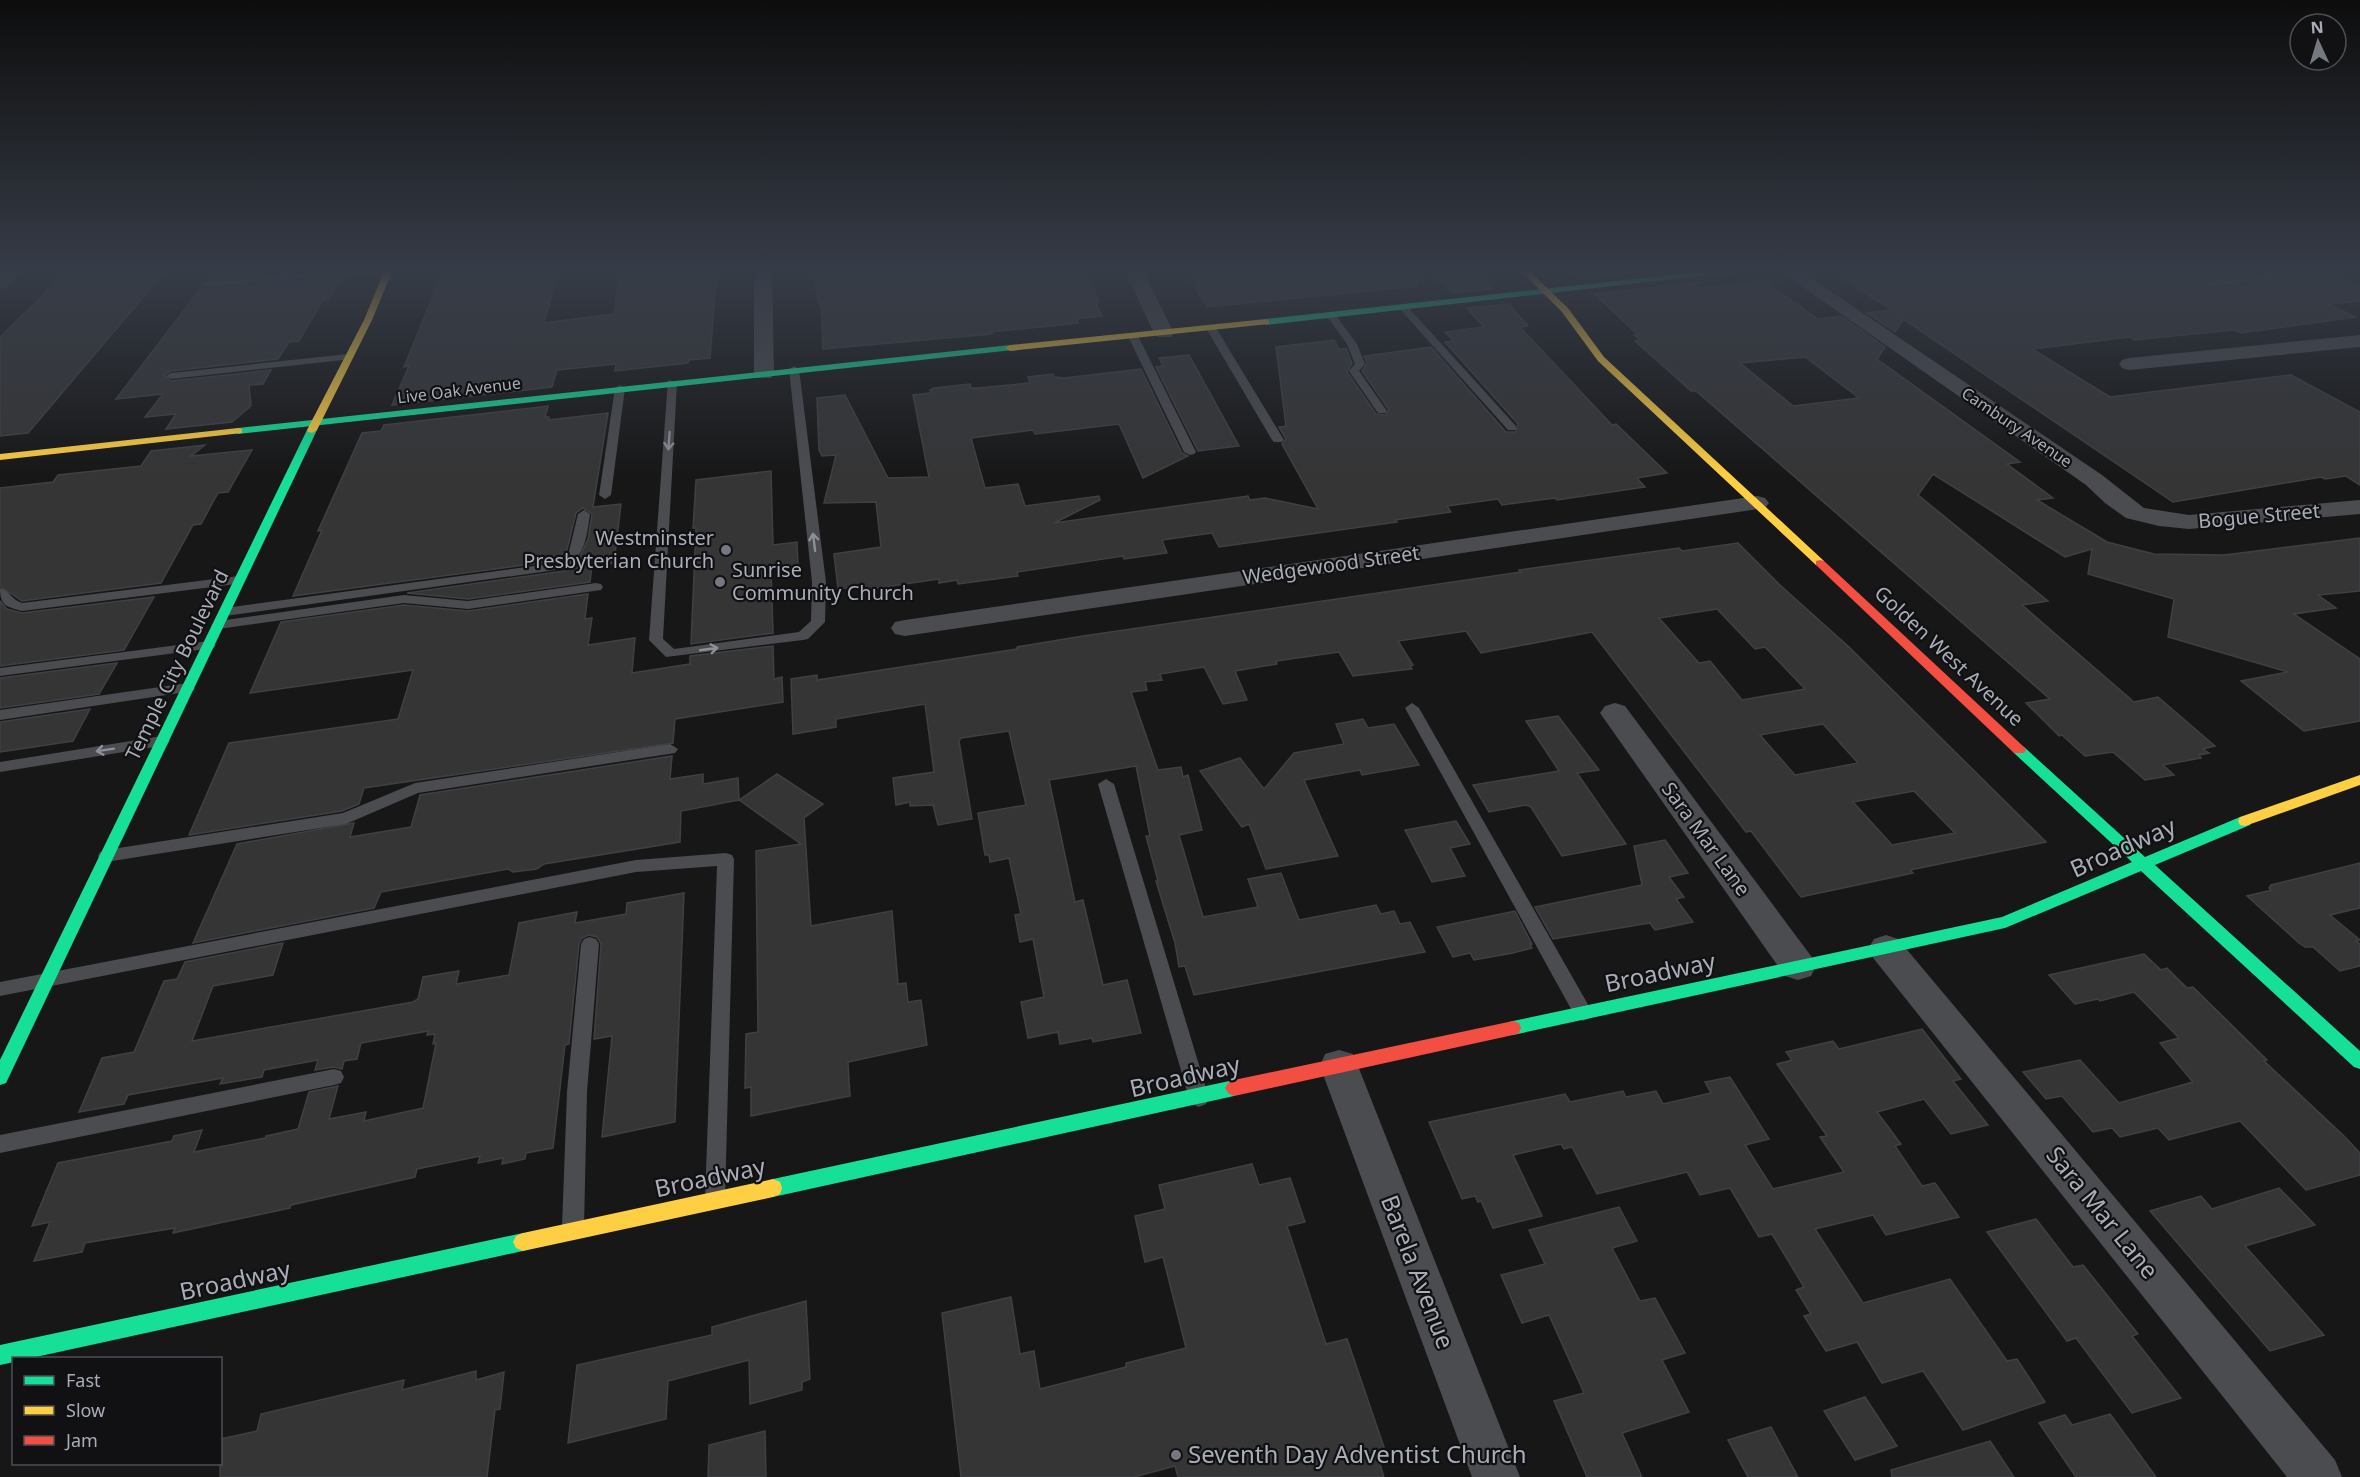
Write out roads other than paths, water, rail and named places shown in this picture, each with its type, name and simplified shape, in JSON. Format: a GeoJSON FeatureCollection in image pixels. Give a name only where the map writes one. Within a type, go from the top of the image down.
{"type":"FeatureCollection","features":[{"type":"Feature","properties":{"kind":"street","name":"Temple City Boulevard"},"geometry":{"type":"LineString","coordinates":[[0,1078],[44,981],[357,338]]}},
{"type":"Feature","properties":{"kind":"street"},"geometry":{"type":"LineString","coordinates":[[764,338],[764,374]]}},
{"type":"Feature","properties":{"kind":"street","name":"Live Oak Avenue"},"geometry":{"type":"LineString","coordinates":[[0,457],[315,424],[672,382],[1114,338]]}},
{"type":"Feature","properties":{"kind":"street","name":"Golden West Avenue"},"geometry":{"type":"LineString","coordinates":[[1586,338],[1601,359],[2140,863],[2360,1062]]}},
{"type":"Feature","properties":{"kind":"street","name":"Cambury Avenue"},"geometry":{"type":"LineString","coordinates":[[1887,338],[2094,480],[2113,498],[2135,513],[2159,519]]}},
{"type":"Feature","properties":{"kind":"street"},"geometry":{"type":"LineString","coordinates":[[2129,364],[2360,341]]}},
{"type":"Feature","properties":{"kind":"street","name":"Wedgewood Street"},"geometry":{"type":"LineString","coordinates":[[905,627],[1757,503]]}},
{"type":"Feature","properties":{"kind":"street","name":"Bogue Street"},"geometry":{"type":"LineString","coordinates":[[2159,519],[2189,522],[2360,507]]}},
{"type":"Feature","properties":{"kind":"street","name":"Sara Mar Lane"},"geometry":{"type":"LineString","coordinates":[[1615,713],[1798,966]]}},
{"type":"Feature","properties":{"kind":"street","name":"Broadway"},"geometry":{"type":"LineString","coordinates":[[0,1355],[715,1199],[1199,1098],[1798,966],[1886,950],[2005,922],[2091,887],[2140,863],[2310,795],[2360,780]]}},
{"type":"Feature","properties":{"kind":"street","name":"Sara Mar Lane"},"geometry":{"type":"LineString","coordinates":[[1886,950],[2318,1477]]}},
{"type":"Feature","properties":{"kind":"street","name":"Barela Avenue"},"geometry":{"type":"LineString","coordinates":[[1339,1066],[1496,1477]]}},
{"type":"Feature","properties":{"kind":"lane"},"geometry":{"type":"LineString","coordinates":[[1135,338],[1190,452]]}},
{"type":"Feature","properties":{"kind":"lane"},"geometry":{"type":"LineString","coordinates":[[1217,338],[1278,440]]}},
{"type":"Feature","properties":{"kind":"lane"},"geometry":{"type":"LineString","coordinates":[[1346,338],[1358,356],[1360,364],[1354,371],[1382,411]]}},
{"type":"Feature","properties":{"kind":"lane"},"geometry":{"type":"LineString","coordinates":[[1431,338],[1512,428]]}},
{"type":"Feature","properties":{"kind":"lane"},"geometry":{"type":"LineString","coordinates":[[171,376],[348,357]]}},
{"type":"Feature","properties":{"kind":"lane"},"geometry":{"type":"LineString","coordinates":[[672,382],[656,640],[671,654],[802,636],[818,622],[819,582],[794,369]]}},
{"type":"Feature","properties":{"kind":"lane"},"geometry":{"type":"LineString","coordinates":[[605,495],[620,388]]}},
{"type":"Feature","properties":{"kind":"lane"},"geometry":{"type":"LineString","coordinates":[[225,612],[558,566],[568,562],[574,556],[580,544],[584,514]]}},
{"type":"Feature","properties":{"kind":"lane"},"geometry":{"type":"LineString","coordinates":[[0,592],[10,604],[22,607],[239,580]]}},
{"type":"Feature","properties":{"kind":"lane"},"geometry":{"type":"LineString","coordinates":[[218,625],[404,599],[468,605],[596,587]]}},
{"type":"Feature","properties":{"kind":"lane"},"geometry":{"type":"LineString","coordinates":[[0,672],[209,645]]}},
{"type":"Feature","properties":{"kind":"lane"},"geometry":{"type":"LineString","coordinates":[[0,715],[188,688]]}},
{"type":"Feature","properties":{"kind":"lane"},"geometry":{"type":"LineString","coordinates":[[1412,708],[1583,1013]]}},
{"type":"Feature","properties":{"kind":"lane"},"geometry":{"type":"LineString","coordinates":[[0,767],[162,741]]}},
{"type":"Feature","properties":{"kind":"lane"},"geometry":{"type":"LineString","coordinates":[[106,856],[346,818],[415,788],[670,749]]}},
{"type":"Feature","properties":{"kind":"lane"},"geometry":{"type":"LineString","coordinates":[[1106,784],[1199,1098]]}},
{"type":"Feature","properties":{"kind":"lane"},"geometry":{"type":"LineString","coordinates":[[0,989],[636,866],[726,860],[715,1199]]}},
{"type":"Feature","properties":{"kind":"lane"},"geometry":{"type":"LineString","coordinates":[[573,1230],[577,1092],[590,944]]}},
{"type":"Feature","properties":{"kind":"lane"},"geometry":{"type":"LineString","coordinates":[[0,1144],[334,1077]]}},
{"type":"Feature","properties":{"kind":"place","name":"Westminster Presbyterian Church"},"geometry":{"type":"Point","coordinates":[726,550]}},
{"type":"Feature","properties":{"kind":"place","name":"Sunrise Community Church"},"geometry":{"type":"Point","coordinates":[720,582]}},
{"type":"Feature","properties":{"kind":"place","name":"Seventh Day Adventist Church"},"geometry":{"type":"Point","coordinates":[1176,1455]}}]}
